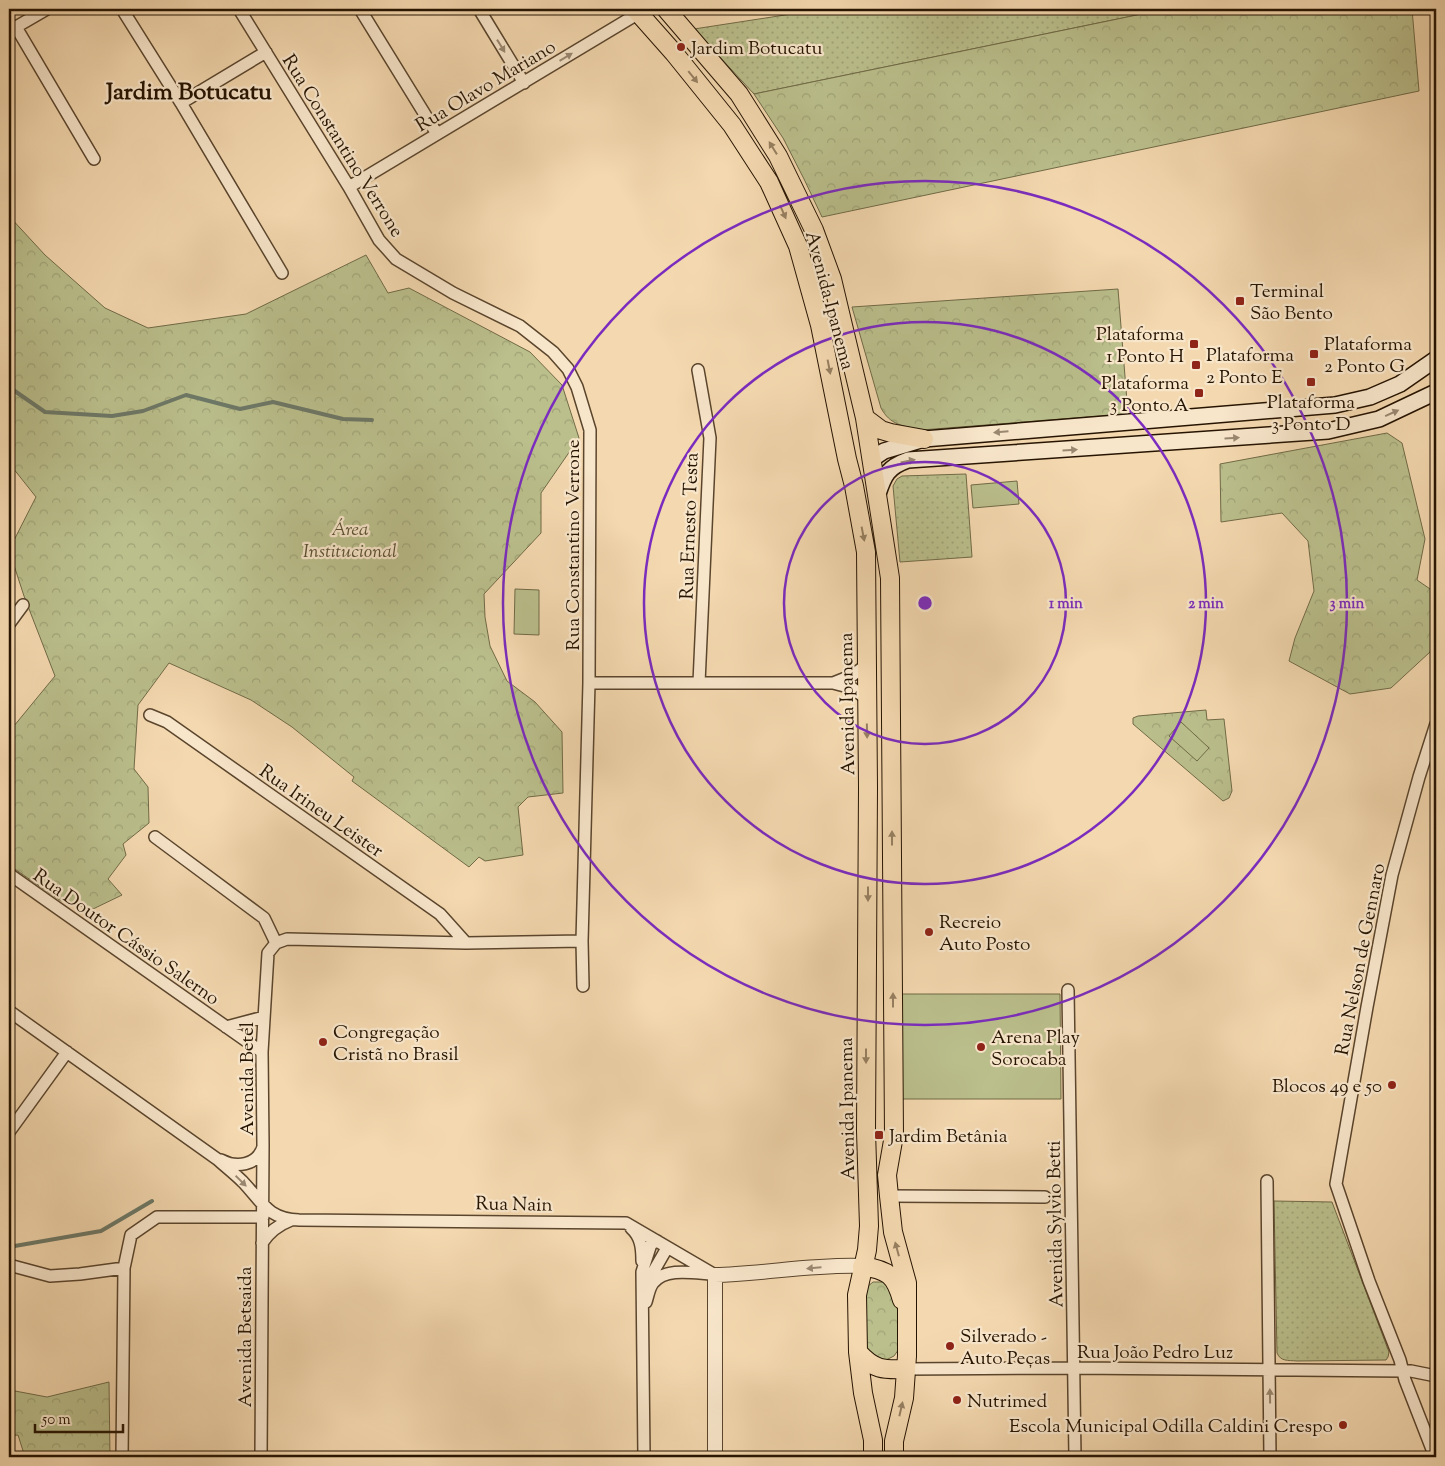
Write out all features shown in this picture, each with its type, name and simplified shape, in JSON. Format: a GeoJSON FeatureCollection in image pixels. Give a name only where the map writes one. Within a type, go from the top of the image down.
{"type":"FeatureCollection","features":[{"type":"Feature","properties":{"kind":"main road","name":"Avenida Ipanema"},"geometry":{"type":"LineString","coordinates":[[666,9],[739,94],[778,156],[814,230],[832,279],[865,418],[878,494],[890,578],[894,1135],[887,1175],[893,1232],[907,1283],[904,1398],[894,1441],[894,1457]]}},
{"type":"Feature","properties":{"kind":"main road","name":"Avenida Ipanema"},"geometry":{"type":"LineString","coordinates":[[638,10],[732,125],[770,182],[798,246],[820,324],[866,552],[868,788],[866,1132],[869,1226],[867,1250],[857,1295],[858,1352],[863,1393],[873,1440],[874,1457]]}},
{"type":"Feature","properties":{"kind":"main road"},"geometry":{"type":"LineString","coordinates":[[854,486],[863,470],[877,454],[924,439],[1335,405],[1370,398],[1400,384],[1436,359]]}},
{"type":"Feature","properties":{"kind":"main road"},"geometry":{"type":"LineString","coordinates":[[878,494],[886,473],[898,464],[908,460],[1328,431],[1379,419],[1436,392]]}},
{"type":"Feature","properties":{"kind":"main road"},"geometry":{"type":"LineString","coordinates":[[1420,401],[1436,402]]}},
{"type":"Feature","properties":{"kind":"main road"},"geometry":{"type":"LineString","coordinates":[[865,418],[881,430],[924,439]]}},
{"type":"Feature","properties":{"kind":"main road"},"geometry":{"type":"LineString","coordinates":[[862,1266],[884,1272],[892,1277],[897,1284],[902,1300],[907,1340]]}},
{"type":"Feature","properties":{"kind":"main road"},"geometry":{"type":"LineString","coordinates":[[858,1352],[866,1362],[880,1368],[889,1370],[906,1369]]}},
{"type":"Feature","properties":{"kind":"street"},"geometry":{"type":"LineString","coordinates":[[47,9],[12,28],[94,159]]}},
{"type":"Feature","properties":{"kind":"street"},"geometry":{"type":"LineString","coordinates":[[122,9],[282,273]]}},
{"type":"Feature","properties":{"kind":"street","name":"Rua Constantino Verrone"},"geometry":{"type":"LineString","coordinates":[[239,9],[349,187],[379,240],[396,259],[453,293],[520,326],[553,352],[568,369],[577,387],[590,430],[589,683],[582,941],[583,986]]}},
{"type":"Feature","properties":{"kind":"street"},"geometry":{"type":"LineString","coordinates":[[360,9],[437,134]]}},
{"type":"Feature","properties":{"kind":"street"},"geometry":{"type":"LineString","coordinates":[[479,9],[524,83]]}},
{"type":"Feature","properties":{"kind":"street","name":"Rua Olavo Mariano"},"geometry":{"type":"LineString","coordinates":[[349,187],[524,83],[638,10]]}},
{"type":"Feature","properties":{"kind":"street"},"geometry":{"type":"LineString","coordinates":[[180,103],[266,52]]}},
{"type":"Feature","properties":{"kind":"street","name":"Rua Ernesto Testa"},"geometry":{"type":"LineString","coordinates":[[698,370],[710,438],[699,683]]}},
{"type":"Feature","properties":{"kind":"street"},"geometry":{"type":"LineString","coordinates":[[9,624],[23,605]]}},
{"type":"Feature","properties":{"kind":"street"},"geometry":{"type":"LineString","coordinates":[[833,683],[853,675],[866,665]]}},
{"type":"Feature","properties":{"kind":"street"},"geometry":{"type":"LineString","coordinates":[[589,683],[833,683],[852,688],[867,699]]}},
{"type":"Feature","properties":{"kind":"street","name":"Rua Irineu Leister"},"geometry":{"type":"LineString","coordinates":[[150,715],[167,722],[440,914],[466,943]]}},
{"type":"Feature","properties":{"kind":"street","name":"Rua Nelson de Gennaro"},"geometry":{"type":"LineString","coordinates":[[1435,1457],[1405,1380],[1400,1360],[1336,1184],[1392,875],[1436,724]]}},
{"type":"Feature","properties":{"kind":"street"},"geometry":{"type":"LineString","coordinates":[[155,837],[264,918],[276,943],[286,939],[466,943],[582,941]]}},
{"type":"Feature","properties":{"kind":"street","name":"Rua Doutor Cássio Salerno"},"geometry":{"type":"LineString","coordinates":[[9,874],[262,1052]]}},
{"type":"Feature","properties":{"kind":"street","name":"Avenida Betel"},"geometry":{"type":"LineString","coordinates":[[263,1212],[262,1052],[268,953],[276,943]]}},
{"type":"Feature","properties":{"kind":"street","name":"Avenida Sylvio Betti"},"geometry":{"type":"LineString","coordinates":[[1068,990],[1075,1457]]}},
{"type":"Feature","properties":{"kind":"street"},"geometry":{"type":"LineString","coordinates":[[9,1011],[217,1159],[242,1181],[263,1212]]}},
{"type":"Feature","properties":{"kind":"street","name":"Rua Doutor Cássio Salerno"},"geometry":{"type":"LineString","coordinates":[[226,1027],[264,1017]]}},
{"type":"Feature","properties":{"kind":"street"},"geometry":{"type":"LineString","coordinates":[[9,1132],[67,1052]]}},
{"type":"Feature","properties":{"kind":"street"},"geometry":{"type":"LineString","coordinates":[[217,1159],[229,1165],[249,1163],[257,1158],[264,1146]]}},
{"type":"Feature","properties":{"kind":"street"},"geometry":{"type":"LineString","coordinates":[[249,1163],[257,1165],[263,1173]]}},
{"type":"Feature","properties":{"kind":"street"},"geometry":{"type":"LineString","coordinates":[[1267,1181],[1270,1457]]}},
{"type":"Feature","properties":{"kind":"street","name":"Rua Nain"},"geometry":{"type":"LineString","coordinates":[[262,1187],[268,1199],[277,1209],[295,1220]]}},
{"type":"Feature","properties":{"kind":"street"},"geometry":{"type":"LineString","coordinates":[[889,1196],[1045,1197]]}},
{"type":"Feature","properties":{"kind":"street","name":"Rua Nain"},"geometry":{"type":"LineString","coordinates":[[263,1212],[268,1211],[282,1218],[295,1220],[626,1223],[715,1275]]}},
{"type":"Feature","properties":{"kind":"street"},"geometry":{"type":"LineString","coordinates":[[122,1457],[124,1268],[132,1235],[157,1217],[263,1212]]}},
{"type":"Feature","properties":{"kind":"street","name":"Avenida Betsaida"},"geometry":{"type":"LineString","coordinates":[[261,1457],[263,1212]]}},
{"type":"Feature","properties":{"kind":"street"},"geometry":{"type":"LineString","coordinates":[[262,1243],[275,1229],[295,1220]]}},
{"type":"Feature","properties":{"kind":"street"},"geometry":{"type":"LineString","coordinates":[[626,1223],[641,1242],[644,1457]]}},
{"type":"Feature","properties":{"kind":"street"},"geometry":{"type":"LineString","coordinates":[[642,1272],[651,1244],[662,1244],[648,1283],[643,1311]]}},
{"type":"Feature","properties":{"kind":"street"},"geometry":{"type":"LineString","coordinates":[[9,1265],[50,1276],[124,1268]]}},
{"type":"Feature","properties":{"kind":"street"},"geometry":{"type":"LineString","coordinates":[[643,1311],[652,1284],[670,1274],[715,1275],[862,1266]]}},
{"type":"Feature","properties":{"kind":"street"},"geometry":{"type":"LineString","coordinates":[[715,1275],[715,1457]]}},
{"type":"Feature","properties":{"kind":"street","name":"Rua João Pedro Luz"},"geometry":{"type":"LineString","coordinates":[[906,1369],[1269,1369],[1411,1371],[1436,1376]]}},
{"type":"Feature","properties":{"kind":"green space"},"geometry":{"type":"Polygon","coordinates":[[[824,9],[1166,9],[754,94],[694,29],[824,9]]]}},
{"type":"Feature","properties":{"kind":"green space"},"geometry":{"type":"Polygon","coordinates":[[[1166,9],[1412,9],[1419,91],[822,217],[783,138],[754,94],[1166,9]]]}},
{"type":"Feature","properties":{"kind":"green space","name":"Área Institucional"},"geometry":{"type":"Polygon","coordinates":[[[9,216],[45,255],[105,308],[148,328],[246,314],[366,255],[388,293],[409,288],[530,352],[562,385],[579,438],[541,493],[541,533],[484,594],[485,617],[490,646],[507,681],[535,702],[562,732],[563,793],[528,797],[518,807],[523,855],[485,861],[479,857],[469,867],[352,781],[354,777],[292,727],[251,700],[169,663],[138,705],[134,769],[148,787],[149,823],[123,844],[126,855],[108,879],[122,895],[93,909],[61,901],[9,865],[9,732],[55,676],[24,596],[9,550],[36,497],[9,463],[9,216]]]}},
{"type":"Feature","properties":{"kind":"green space"},"geometry":{"type":"Polygon","coordinates":[[[1118,289],[1128,414],[921,430],[903,426],[893,421],[881,408],[852,307],[1118,289]]]}},
{"type":"Feature","properties":{"kind":"green space"},"geometry":{"type":"Polygon","coordinates":[[[1387,433],[1402,443],[1425,539],[1417,580],[1436,593],[1436,642],[1430,652],[1391,688],[1350,694],[1289,661],[1295,638],[1314,591],[1308,541],[1282,513],[1221,522],[1220,464],[1387,433]]]}},
{"type":"Feature","properties":{"kind":"green space"},"geometry":{"type":"Polygon","coordinates":[[[966,474],[972,557],[900,562],[893,486],[897,479],[902,476],[966,474]]]}},
{"type":"Feature","properties":{"kind":"green space"},"geometry":{"type":"Polygon","coordinates":[[[1017,481],[1019,504],[973,508],[971,485],[1017,481]]]}},
{"type":"Feature","properties":{"kind":"green space"},"geometry":{"type":"Polygon","coordinates":[[[515,589],[539,590],[539,635],[514,634],[515,589]]]}},
{"type":"Feature","properties":{"kind":"green space"},"geometry":{"type":"Polygon","coordinates":[[[1206,710],[1207,720],[1224,719],[1232,791],[1229,798],[1223,801],[1133,724],[1133,718],[1138,716],[1206,710]]]}},
{"type":"Feature","properties":{"kind":"green space"},"geometry":{"type":"Polygon","coordinates":[[[1181,722],[1209,748],[1197,761],[1169,736],[1181,722]]]}},
{"type":"Feature","properties":{"kind":"green space","name":"Arena Play Sorocaba"},"geometry":{"type":"Polygon","coordinates":[[[901,994],[1060,994],[1061,1099],[902,1099],[901,994]]]}},
{"type":"Feature","properties":{"kind":"green space"},"geometry":{"type":"Polygon","coordinates":[[[1274,1201],[1332,1202],[1389,1352],[1386,1360],[1297,1361],[1285,1360],[1279,1356],[1277,1353],[1274,1201]]]}},
{"type":"Feature","properties":{"kind":"green space"},"geometry":{"type":"Polygon","coordinates":[[[873,1282],[884,1282],[897,1298],[901,1346],[894,1356],[884,1361],[875,1358],[864,1346],[863,1296],[867,1287],[873,1282]]]}},
{"type":"Feature","properties":{"kind":"green space"},"geometry":{"type":"Polygon","coordinates":[[[109,1382],[110,1457],[25,1457],[18,1435],[9,1436],[9,1394],[15,1391],[47,1397],[109,1382]]]}},
{"type":"Feature","properties":{"kind":"waterway"},"geometry":{"type":"LineString","coordinates":[[9,387],[45,412],[112,416],[143,411],[186,395],[240,409],[273,402],[343,419],[372,420]]}},
{"type":"Feature","properties":{"kind":"waterway"},"geometry":{"type":"LineString","coordinates":[[9,1247],[101,1231],[152,1201]]}},
{"type":"Feature","properties":{"kind":"place","name":"Jardim Botucatu"},"geometry":{"type":"Point","coordinates":[681,47]}},
{"type":"Feature","properties":{"kind":"place","name":"Terminal São Bento"},"geometry":{"type":"Point","coordinates":[1240,301]}},
{"type":"Feature","properties":{"kind":"place","name":"Plataforma 1 Ponto H"},"geometry":{"type":"Point","coordinates":[1194,344]}},
{"type":"Feature","properties":{"kind":"place","name":"Plataforma 2 Ponto G"},"geometry":{"type":"Point","coordinates":[1314,354]}},
{"type":"Feature","properties":{"kind":"place","name":"Plataforma 2 Ponto E"},"geometry":{"type":"Point","coordinates":[1196,365]}},
{"type":"Feature","properties":{"kind":"place","name":"Plataforma 3 Ponto D"},"geometry":{"type":"Point","coordinates":[1311,382]}},
{"type":"Feature","properties":{"kind":"place","name":"Plataforma 3 Ponto A"},"geometry":{"type":"Point","coordinates":[1199,393]}},
{"type":"Feature","properties":{"kind":"place","name":"Recreio Auto Posto"},"geometry":{"type":"Point","coordinates":[929,932]}},
{"type":"Feature","properties":{"kind":"place","name":"Congregação Cristã no Brasil"},"geometry":{"type":"Point","coordinates":[323,1042]}},
{"type":"Feature","properties":{"kind":"place","name":"Arena Play Sorocaba"},"geometry":{"type":"Point","coordinates":[981,1047]}},
{"type":"Feature","properties":{"kind":"place","name":"Blocos 49 e 50"},"geometry":{"type":"Point","coordinates":[1392,1085]}},
{"type":"Feature","properties":{"kind":"place","name":"Jardim Betânia"},"geometry":{"type":"Point","coordinates":[879,1135]}},
{"type":"Feature","properties":{"kind":"place","name":"Silverado - Auto Peças"},"geometry":{"type":"Point","coordinates":[950,1346]}},
{"type":"Feature","properties":{"kind":"place","name":"Nutrimed"},"geometry":{"type":"Point","coordinates":[957,1400]}},
{"type":"Feature","properties":{"kind":"place","name":"Escola Municipal Odilla Caldini Crespo"},"geometry":{"type":"Point","coordinates":[1343,1425]}},
{"type":"Feature","properties":{"kind":"district","name":"Jardim Botucatu"},"geometry":{"type":"Point","coordinates":[189,91]}}]}
